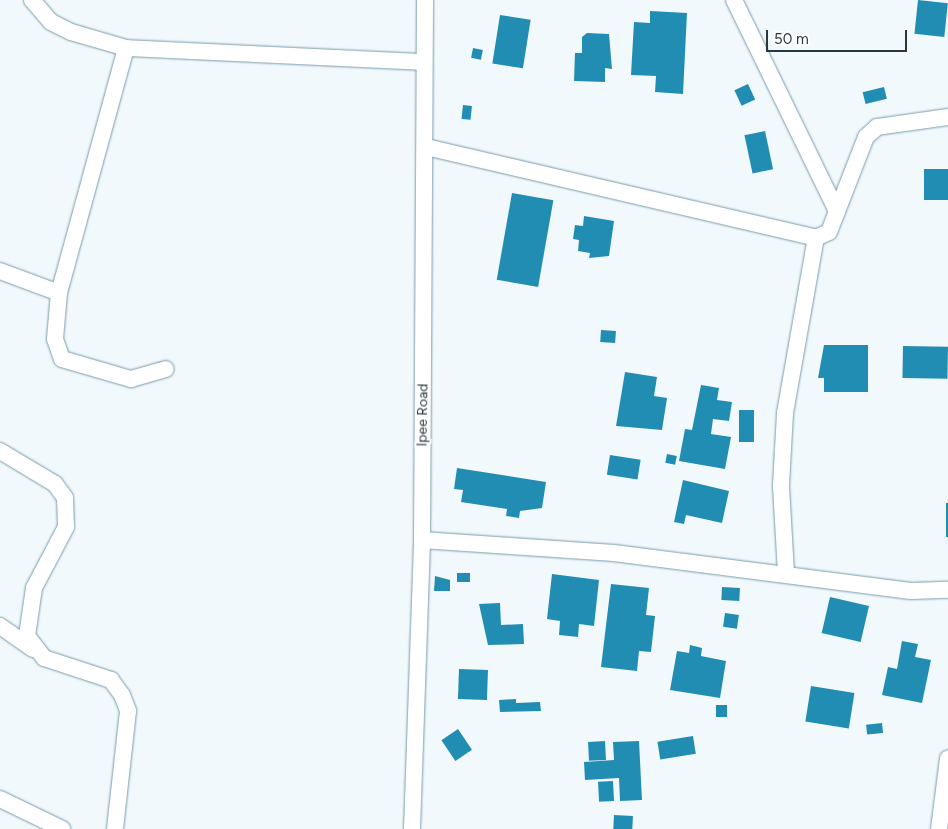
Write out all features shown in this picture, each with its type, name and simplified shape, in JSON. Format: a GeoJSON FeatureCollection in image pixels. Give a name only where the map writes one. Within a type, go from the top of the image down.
{"type":"FeatureCollection","features":[{"type":"Feature","properties":{"kind":"street"},"geometry":{"type":"LineString","coordinates":[[32,0],[58,25],[126,48],[423,62]]}},
{"type":"Feature","properties":{"kind":"street","name":"Ipee Road"},"geometry":{"type":"LineString","coordinates":[[412,829],[422,540],[426,147],[423,62],[425,0]]}},
{"type":"Feature","properties":{"kind":"street"},"geometry":{"type":"LineString","coordinates":[[734,0],[837,211]]}},
{"type":"Feature","properties":{"kind":"street"},"geometry":{"type":"LineString","coordinates":[[126,48],[59,293],[55,339],[62,359],[131,379],[166,369]]}},
{"type":"Feature","properties":{"kind":"street"},"geometry":{"type":"LineString","coordinates":[[426,147],[816,238],[829,232],[866,138],[877,127],[948,117]]}},
{"type":"Feature","properties":{"kind":"street"},"geometry":{"type":"LineString","coordinates":[[786,573],[781,485],[786,413],[816,238]]}},
{"type":"Feature","properties":{"kind":"street"},"geometry":{"type":"LineString","coordinates":[[0,271],[59,293]]}},
{"type":"Feature","properties":{"kind":"street"},"geometry":{"type":"LineString","coordinates":[[0,451],[55,484],[65,498],[66,527],[34,588],[28,610],[27,636],[33,649]]}},
{"type":"Feature","properties":{"kind":"street"},"geometry":{"type":"LineString","coordinates":[[422,540],[614,553],[786,573],[911,591],[948,590]]}},
{"type":"Feature","properties":{"kind":"street"},"geometry":{"type":"LineString","coordinates":[[0,626],[44,658],[111,680],[122,695],[128,711],[114,829]]}},
{"type":"Feature","properties":{"kind":"street"},"geometry":{"type":"LineString","coordinates":[[939,829],[948,759]]}},
{"type":"Feature","properties":{"kind":"street"},"geometry":{"type":"LineString","coordinates":[[0,799],[62,829]]}},
{"type":"Feature","properties":{"kind":"building"},"geometry":{"type":"Polygon","coordinates":[[[918,0],[948,3],[944,37],[914,34],[918,0]]]}},
{"type":"Feature","properties":{"kind":"building"},"geometry":{"type":"Polygon","coordinates":[[[650,11],[687,13],[683,94],[655,92],[656,76],[631,75],[634,22],[650,23],[650,11]]]}},
{"type":"Feature","properties":{"kind":"building"},"geometry":{"type":"Polygon","coordinates":[[[500,15],[531,20],[523,68],[492,63],[500,15]]]}},
{"type":"Feature","properties":{"kind":"building"},"geometry":{"type":"Polygon","coordinates":[[[587,33],[609,34],[612,69],[605,68],[605,82],[574,81],[575,53],[582,53],[582,37],[587,33]]]}},
{"type":"Feature","properties":{"kind":"building"},"geometry":{"type":"Polygon","coordinates":[[[473,48],[483,50],[481,60],[471,58],[473,48]]]}},
{"type":"Feature","properties":{"kind":"building"},"geometry":{"type":"Polygon","coordinates":[[[748,84],[755,99],[742,106],[734,90],[748,84]]]}},
{"type":"Feature","properties":{"kind":"building"},"geometry":{"type":"Polygon","coordinates":[[[884,87],[887,99],[866,104],[863,92],[884,87]]]}},
{"type":"Feature","properties":{"kind":"building"},"geometry":{"type":"Polygon","coordinates":[[[463,105],[472,106],[470,120],[462,119],[463,105]]]}},
{"type":"Feature","properties":{"kind":"building"},"geometry":{"type":"Polygon","coordinates":[[[765,131],[773,169],[753,174],[744,135],[765,131]]]}},
{"type":"Feature","properties":{"kind":"building"},"geometry":{"type":"Polygon","coordinates":[[[924,169],[948,169],[948,200],[924,200],[924,169]]]}},
{"type":"Feature","properties":{"kind":"building"},"geometry":{"type":"Polygon","coordinates":[[[512,193],[553,200],[538,287],[497,280],[512,193]]]}},
{"type":"Feature","properties":{"kind":"building"},"geometry":{"type":"Polygon","coordinates":[[[584,216],[614,221],[609,256],[589,258],[590,253],[578,251],[579,240],[573,239],[575,225],[583,226],[584,216]]]}},
{"type":"Feature","properties":{"kind":"building"},"geometry":{"type":"Polygon","coordinates":[[[601,330],[616,331],[615,343],[600,342],[601,330]]]}},
{"type":"Feature","properties":{"kind":"building"},"geometry":{"type":"Polygon","coordinates":[[[824,345],[868,345],[868,392],[824,392],[824,378],[818,378],[824,345]]]}},
{"type":"Feature","properties":{"kind":"building"},"geometry":{"type":"Polygon","coordinates":[[[903,346],[948,347],[947,379],[902,378],[903,346]]]}},
{"type":"Feature","properties":{"kind":"building"},"geometry":{"type":"Polygon","coordinates":[[[625,372],[657,377],[654,396],[667,398],[662,430],[616,426],[625,372]]]}},
{"type":"Feature","properties":{"kind":"building"},"geometry":{"type":"Polygon","coordinates":[[[701,385],[719,388],[717,400],[732,402],[729,421],[713,419],[711,434],[731,437],[725,469],[679,461],[685,429],[692,430],[701,385]]]}},
{"type":"Feature","properties":{"kind":"building"},"geometry":{"type":"Polygon","coordinates":[[[739,410],[754,410],[754,442],[739,442],[739,410]]]}},
{"type":"Feature","properties":{"kind":"building"},"geometry":{"type":"Polygon","coordinates":[[[667,454],[677,456],[675,465],[665,463],[667,454]]]}},
{"type":"Feature","properties":{"kind":"building"},"geometry":{"type":"Polygon","coordinates":[[[610,455],[641,460],[637,480],[607,475],[610,455]]]}},
{"type":"Feature","properties":{"kind":"building"},"geometry":{"type":"Polygon","coordinates":[[[457,468],[546,482],[542,508],[520,511],[519,518],[506,516],[507,509],[461,502],[463,490],[454,489],[457,468]]]}},
{"type":"Feature","properties":{"kind":"building"},"geometry":{"type":"Polygon","coordinates":[[[683,480],[729,491],[722,523],[686,515],[684,524],[674,522],[683,480]]]}},
{"type":"Feature","properties":{"kind":"building"},"geometry":{"type":"Polygon","coordinates":[[[946,503],[948,503],[948,537],[946,537],[946,503]]]}},
{"type":"Feature","properties":{"kind":"building"},"geometry":{"type":"Polygon","coordinates":[[[457,573],[470,573],[470,582],[457,582],[457,573]]]}},
{"type":"Feature","properties":{"kind":"building"},"geometry":{"type":"Polygon","coordinates":[[[552,574],[599,580],[594,626],[579,624],[578,637],[559,635],[560,621],[547,619],[552,574]]]}},
{"type":"Feature","properties":{"kind":"building"},"geometry":{"type":"Polygon","coordinates":[[[435,576],[450,580],[450,591],[434,591],[435,576]]]}},
{"type":"Feature","properties":{"kind":"building"},"geometry":{"type":"Polygon","coordinates":[[[611,584],[649,588],[646,615],[655,616],[651,652],[639,651],[637,671],[601,667],[611,584]]]}},
{"type":"Feature","properties":{"kind":"building"},"geometry":{"type":"Polygon","coordinates":[[[722,587],[740,588],[739,601],[721,600],[722,587]]]}},
{"type":"Feature","properties":{"kind":"building"},"geometry":{"type":"Polygon","coordinates":[[[830,597],[869,606],[861,642],[822,633],[830,597]]]}},
{"type":"Feature","properties":{"kind":"building"},"geometry":{"type":"Polygon","coordinates":[[[500,603],[501,625],[523,624],[524,644],[488,645],[479,604],[500,603]]]}},
{"type":"Feature","properties":{"kind":"building"},"geometry":{"type":"Polygon","coordinates":[[[725,613],[739,615],[737,629],[723,627],[725,613]]]}},
{"type":"Feature","properties":{"kind":"building"},"geometry":{"type":"Polygon","coordinates":[[[902,641],[918,644],[915,657],[931,660],[922,703],[882,695],[888,667],[897,669],[902,641]]]}},
{"type":"Feature","properties":{"kind":"building"},"geometry":{"type":"Polygon","coordinates":[[[690,645],[702,648],[701,656],[726,661],[720,698],[670,690],[677,651],[689,653],[690,645]]]}},
{"type":"Feature","properties":{"kind":"building"},"geometry":{"type":"Polygon","coordinates":[[[459,669],[488,670],[487,700],[458,699],[459,669]]]}},
{"type":"Feature","properties":{"kind":"building"},"geometry":{"type":"Polygon","coordinates":[[[811,686],[854,693],[849,728],[805,722],[811,686]]]}},
{"type":"Feature","properties":{"kind":"building"},"geometry":{"type":"Polygon","coordinates":[[[516,699],[516,703],[540,702],[541,711],[500,712],[499,700],[516,699]]]}},
{"type":"Feature","properties":{"kind":"building"},"geometry":{"type":"Polygon","coordinates":[[[716,705],[727,705],[727,717],[716,717],[716,705]]]}},
{"type":"Feature","properties":{"kind":"building"},"geometry":{"type":"Polygon","coordinates":[[[882,723],[883,733],[867,735],[866,725],[882,723]]]}},
{"type":"Feature","properties":{"kind":"building"},"geometry":{"type":"Polygon","coordinates":[[[458,729],[472,750],[455,761],[441,740],[458,729]]]}},
{"type":"Feature","properties":{"kind":"building"},"geometry":{"type":"Polygon","coordinates":[[[693,736],[696,754],[660,759],[657,742],[693,736]]]}},
{"type":"Feature","properties":{"kind":"building"},"geometry":{"type":"Polygon","coordinates":[[[605,741],[606,760],[589,761],[588,742],[605,741]]]}},
{"type":"Feature","properties":{"kind":"building"},"geometry":{"type":"Polygon","coordinates":[[[639,741],[642,800],[620,801],[619,778],[585,780],[584,762],[614,760],[613,742],[639,741]]]}},
{"type":"Feature","properties":{"kind":"building"},"geometry":{"type":"Polygon","coordinates":[[[613,781],[614,801],[599,802],[598,782],[613,781]]]}},
{"type":"Feature","properties":{"kind":"building"},"geometry":{"type":"Polygon","coordinates":[[[614,815],[633,816],[632,829],[613,829],[614,815]]]}}]}
